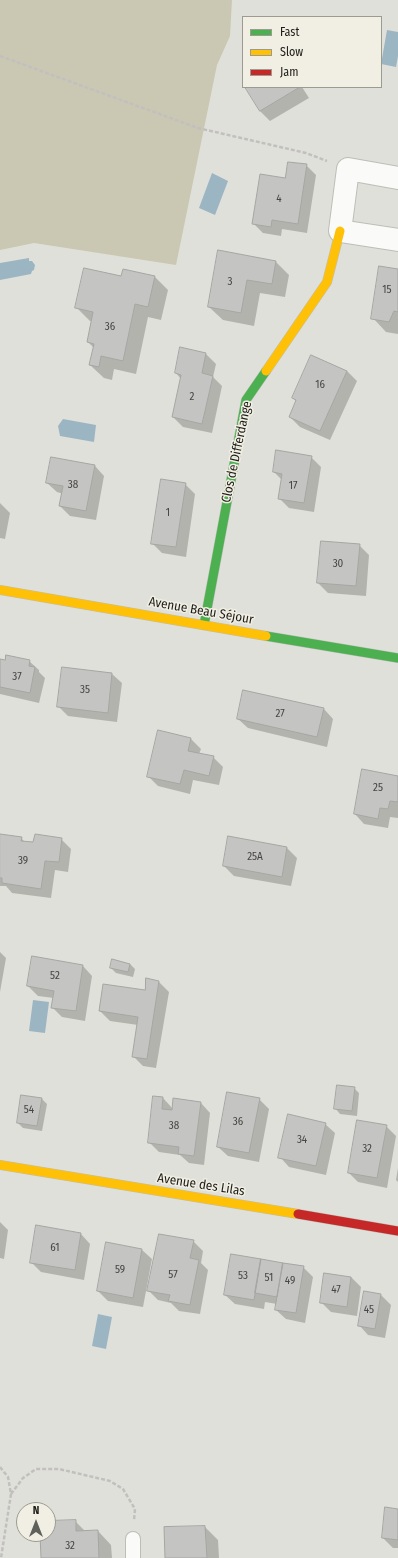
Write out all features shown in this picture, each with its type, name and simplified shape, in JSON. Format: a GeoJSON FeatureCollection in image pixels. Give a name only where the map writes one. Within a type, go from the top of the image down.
{"type":"FeatureCollection","features":[{"type":"Feature","properties":{"kind":"street"},"geometry":{"type":"LineString","coordinates":[[348,169],[398,178]]}},
{"type":"Feature","properties":{"kind":"street","name":"Clos de Differdange"},"geometry":{"type":"LineString","coordinates":[[204,625],[246,400],[327,282],[340,231],[348,169]]}},
{"type":"Feature","properties":{"kind":"street"},"geometry":{"type":"LineString","coordinates":[[340,231],[398,240]]}},
{"type":"Feature","properties":{"kind":"street","name":"Avenue Beau Séjour"},"geometry":{"type":"LineString","coordinates":[[0,590],[398,658]]}},
{"type":"Feature","properties":{"kind":"street","name":"Avenue des Lilas"},"geometry":{"type":"LineString","coordinates":[[0,1165],[398,1231]]}},
{"type":"Feature","properties":{"kind":"lane"},"geometry":{"type":"LineString","coordinates":[[133,1539],[133,1558]]}},
{"type":"Feature","properties":{"kind":"path"},"geometry":{"type":"LineString","coordinates":[[0,56],[198,128],[306,153],[348,169]]}},
{"type":"Feature","properties":{"kind":"path"},"geometry":{"type":"LineString","coordinates":[[0,1467],[8,1477],[11,1494],[1,1558]]}},
{"type":"Feature","properties":{"kind":"path"},"geometry":{"type":"LineString","coordinates":[[11,1494],[22,1478],[36,1469],[59,1468],[110,1481],[124,1489],[135,1509],[133,1539]]}},
{"type":"Feature","properties":{"kind":"shaded area"},"geometry":{"type":"Polygon","coordinates":[[[0,0],[232,0],[230,36],[217,65],[176,265],[34,243],[0,250],[0,0]]]}},
{"type":"Feature","properties":{"kind":"water"},"geometry":{"type":"Polygon","coordinates":[[[387,30],[398,32],[398,56],[396,67],[382,64],[387,30]]]}},
{"type":"Feature","properties":{"kind":"water"},"geometry":{"type":"Polygon","coordinates":[[[212,173],[228,181],[215,215],[199,208],[212,173]]]}},
{"type":"Feature","properties":{"kind":"water"},"geometry":{"type":"Polygon","coordinates":[[[29,258],[29,261],[32,261],[35,265],[31,274],[0,280],[0,263],[29,258]]]}},
{"type":"Feature","properties":{"kind":"water"},"geometry":{"type":"Polygon","coordinates":[[[63,419],[96,425],[94,442],[60,436],[58,426],[63,419]]]}},
{"type":"Feature","properties":{"kind":"water"},"geometry":{"type":"Polygon","coordinates":[[[33,1000],[49,1002],[45,1033],[29,1031],[33,1000]]]}},
{"type":"Feature","properties":{"kind":"water"},"geometry":{"type":"Polygon","coordinates":[[[98,1314],[112,1317],[106,1349],[92,1346],[98,1314]]]}},
{"type":"Feature","properties":{"kind":"building"},"geometry":{"type":"Polygon","coordinates":[[[246,88],[298,88],[260,111],[246,88]]]}},
{"type":"Feature","properties":{"kind":"building"},"geometry":{"type":"Polygon","coordinates":[[[288,162],[307,164],[298,224],[272,220],[271,227],[252,224],[260,174],[285,178],[288,162]]]}},
{"type":"Feature","properties":{"kind":"building"},"geometry":{"type":"Polygon","coordinates":[[[218,250],[276,261],[272,284],[247,280],[241,313],[208,307],[218,250]]]}},
{"type":"Feature","properties":{"kind":"building"},"geometry":{"type":"Polygon","coordinates":[[[379,266],[398,269],[398,312],[394,311],[389,322],[371,319],[379,266]]]}},
{"type":"Feature","properties":{"kind":"building"},"geometry":{"type":"Polygon","coordinates":[[[84,268],[121,276],[123,269],[155,276],[148,307],[135,304],[123,361],[101,356],[99,367],[89,365],[94,344],[87,342],[93,312],[75,308],[84,268]]]}},
{"type":"Feature","properties":{"kind":"building"},"geometry":{"type":"Polygon","coordinates":[[[180,347],[206,353],[202,373],[213,376],[202,424],[172,417],[181,375],[175,373],[180,347]]]}},
{"type":"Feature","properties":{"kind":"building"},"geometry":{"type":"Polygon","coordinates":[[[311,355],[347,371],[320,431],[289,417],[296,400],[292,398],[311,355]]]}},
{"type":"Feature","properties":{"kind":"building"},"geometry":{"type":"Polygon","coordinates":[[[276,450],[312,456],[304,503],[278,499],[282,474],[273,472],[276,450]]]}},
{"type":"Feature","properties":{"kind":"building"},"geometry":{"type":"Polygon","coordinates":[[[51,457],[95,465],[86,511],[59,506],[63,486],[46,483],[51,457]]]}},
{"type":"Feature","properties":{"kind":"building"},"geometry":{"type":"Polygon","coordinates":[[[161,479],[186,483],[176,547],[151,544],[161,479]]]}},
{"type":"Feature","properties":{"kind":"building"},"geometry":{"type":"Polygon","coordinates":[[[321,541],[360,544],[356,586],[317,583],[321,541]]]}},
{"type":"Feature","properties":{"kind":"building"},"geometry":{"type":"Polygon","coordinates":[[[6,655],[30,660],[29,666],[35,667],[30,693],[0,687],[0,659],[5,660],[6,655]]]}},
{"type":"Feature","properties":{"kind":"building"},"geometry":{"type":"Polygon","coordinates":[[[62,667],[112,673],[108,713],[57,707],[62,667]]]}},
{"type":"Feature","properties":{"kind":"building"},"geometry":{"type":"Polygon","coordinates":[[[243,690],[324,708],[317,737],[237,719],[243,690]]]}},
{"type":"Feature","properties":{"kind":"building"},"geometry":{"type":"Polygon","coordinates":[[[158,730],[191,738],[188,751],[214,756],[209,776],[184,770],[180,784],[147,777],[158,730]]]}},
{"type":"Feature","properties":{"kind":"building"},"geometry":{"type":"Polygon","coordinates":[[[362,769],[398,776],[398,802],[390,801],[388,809],[380,808],[378,819],[354,814],[362,769]]]}},
{"type":"Feature","properties":{"kind":"building"},"geometry":{"type":"Polygon","coordinates":[[[0,834],[22,837],[21,841],[33,842],[35,834],[62,838],[59,862],[45,861],[41,889],[2,883],[2,878],[0,878],[0,834]]]}},
{"type":"Feature","properties":{"kind":"building"},"geometry":{"type":"Polygon","coordinates":[[[228,836],[287,847],[282,877],[223,866],[228,836]]]}},
{"type":"Feature","properties":{"kind":"building"},"geometry":{"type":"Polygon","coordinates":[[[32,956],[83,965],[76,1011],[51,1008],[54,991],[27,986],[32,956]]]}},
{"type":"Feature","properties":{"kind":"building"},"geometry":{"type":"Polygon","coordinates":[[[112,959],[130,964],[128,972],[110,968],[112,959]]]}},
{"type":"Feature","properties":{"kind":"building"},"geometry":{"type":"Polygon","coordinates":[[[146,978],[159,981],[147,1059],[132,1057],[138,1017],[99,1011],[103,984],[145,990],[146,978]]]}},
{"type":"Feature","properties":{"kind":"building"},"geometry":{"type":"Polygon","coordinates":[[[337,1085],[355,1087],[352,1111],[334,1109],[337,1085]]]}},
{"type":"Feature","properties":{"kind":"building"},"geometry":{"type":"Polygon","coordinates":[[[227,1092],[260,1098],[249,1153],[217,1147],[227,1092]]]}},
{"type":"Feature","properties":{"kind":"building"},"geometry":{"type":"Polygon","coordinates":[[[21,1095],[42,1098],[37,1126],[17,1123],[21,1095]]]}},
{"type":"Feature","properties":{"kind":"building"},"geometry":{"type":"Polygon","coordinates":[[[153,1096],[163,1097],[162,1109],[172,1110],[173,1098],[201,1102],[194,1156],[178,1154],[179,1147],[148,1143],[153,1096]]]}},
{"type":"Feature","properties":{"kind":"building"},"geometry":{"type":"Polygon","coordinates":[[[288,1114],[326,1123],[316,1166],[278,1158],[288,1114]]]}},
{"type":"Feature","properties":{"kind":"building"},"geometry":{"type":"Polygon","coordinates":[[[357,1120],[387,1125],[377,1178],[348,1173],[357,1120]]]}},
{"type":"Feature","properties":{"kind":"building"},"geometry":{"type":"Polygon","coordinates":[[[36,1225],[81,1233],[75,1270],[30,1263],[36,1225]]]}},
{"type":"Feature","properties":{"kind":"building"},"geometry":{"type":"Polygon","coordinates":[[[159,1234],[194,1240],[190,1258],[199,1260],[190,1305],[168,1301],[170,1295],[147,1291],[159,1234]]]}},
{"type":"Feature","properties":{"kind":"building"},"geometry":{"type":"Polygon","coordinates":[[[106,1242],[142,1249],[133,1298],[97,1291],[106,1242]]]}},
{"type":"Feature","properties":{"kind":"building"},"geometry":{"type":"Polygon","coordinates":[[[231,1254],[261,1259],[254,1300],[224,1295],[231,1254]]]}},
{"type":"Feature","properties":{"kind":"building"},"geometry":{"type":"Polygon","coordinates":[[[261,1259],[283,1263],[277,1297],[255,1293],[261,1259]]]}},
{"type":"Feature","properties":{"kind":"building"},"geometry":{"type":"Polygon","coordinates":[[[283,1263],[304,1266],[296,1313],[275,1310],[283,1263]]]}},
{"type":"Feature","properties":{"kind":"building"},"geometry":{"type":"Polygon","coordinates":[[[324,1273],[351,1277],[347,1307],[320,1303],[324,1273]]]}},
{"type":"Feature","properties":{"kind":"building"},"geometry":{"type":"Polygon","coordinates":[[[364,1291],[381,1294],[375,1329],[358,1326],[364,1291]]]}},
{"type":"Feature","properties":{"kind":"building"},"geometry":{"type":"Polygon","coordinates":[[[385,1507],[398,1509],[398,1540],[382,1538],[385,1507]]]}},
{"type":"Feature","properties":{"kind":"building"},"geometry":{"type":"Polygon","coordinates":[[[76,1520],[76,1531],[98,1530],[99,1558],[41,1558],[40,1542],[56,1542],[56,1521],[76,1520]]]}},
{"type":"Feature","properties":{"kind":"building"},"geometry":{"type":"Polygon","coordinates":[[[205,1526],[207,1558],[165,1558],[164,1527],[205,1526]]]}},
{"type":"Feature","properties":{"kind":"traffic: fast"},"geometry":{"type":"LineString","coordinates":[[204,625],[246,400],[266,371]]}},
{"type":"Feature","properties":{"kind":"traffic: fast"},"geometry":{"type":"LineString","coordinates":[[266,636],[398,658]]}},
{"type":"Feature","properties":{"kind":"traffic: slow"},"geometry":{"type":"LineString","coordinates":[[266,371],[327,282],[340,231]]}},
{"type":"Feature","properties":{"kind":"traffic: slow"},"geometry":{"type":"LineString","coordinates":[[0,590],[266,636]]}},
{"type":"Feature","properties":{"kind":"traffic: slow"},"geometry":{"type":"LineString","coordinates":[[0,1165],[298,1214]]}},
{"type":"Feature","properties":{"kind":"traffic: jam"},"geometry":{"type":"LineString","coordinates":[[298,1214],[398,1231]]}}]}
